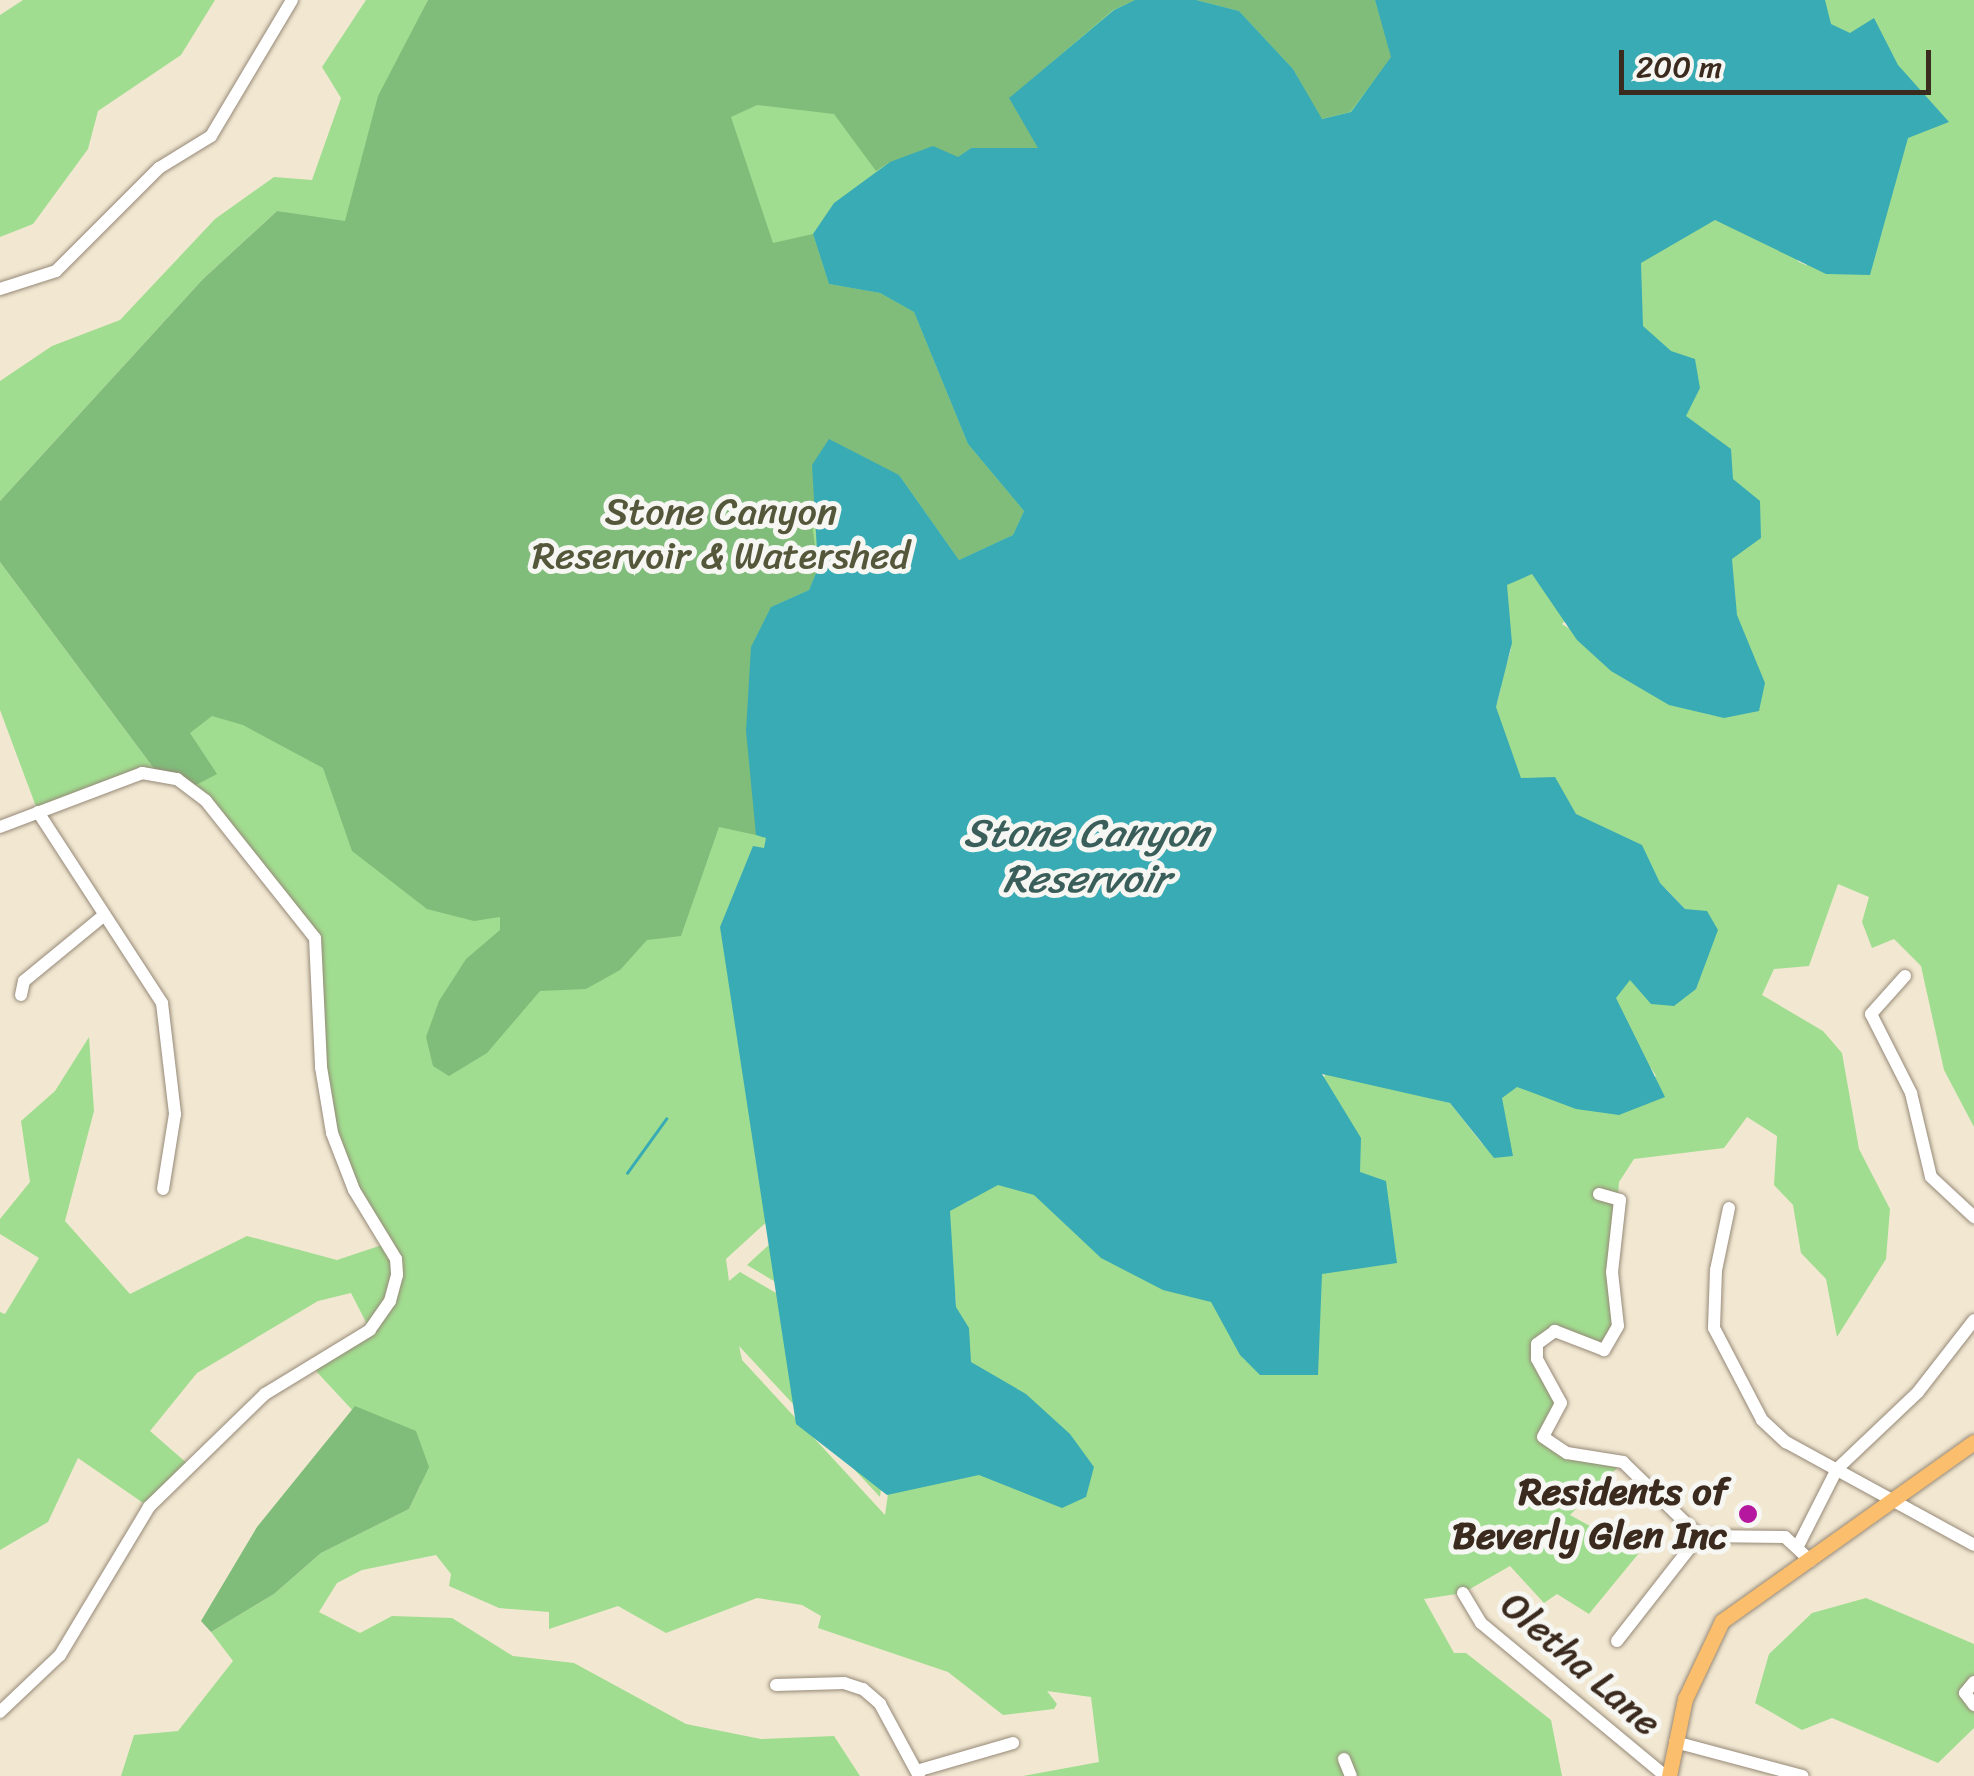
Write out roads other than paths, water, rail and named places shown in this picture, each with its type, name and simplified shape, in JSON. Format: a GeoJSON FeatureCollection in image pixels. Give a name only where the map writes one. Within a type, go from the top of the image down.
{"type":"FeatureCollection","features":[{"type":"Feature","properties":{"kind":"main road"},"geometry":{"type":"LineString","coordinates":[[1667,1776],[1685,1699],[1722,1621],[1974,1442]]}},
{"type":"Feature","properties":{"kind":"street"},"geometry":{"type":"LineString","coordinates":[[0,289],[56,271],[159,168],[211,136],[292,0]]}},
{"type":"Feature","properties":{"kind":"street"},"geometry":{"type":"LineString","coordinates":[[0,827],[126,776],[177,779],[206,800],[308,925],[318,954],[321,1067],[332,1132],[354,1190],[396,1259],[397,1275],[390,1301],[370,1330],[264,1394],[149,1507],[60,1656],[0,1712]]}},
{"type":"Feature","properties":{"kind":"street"},"geometry":{"type":"LineString","coordinates":[[38,812],[167,1020],[175,1114],[162,1189]]}},
{"type":"Feature","properties":{"kind":"street"},"geometry":{"type":"LineString","coordinates":[[22,995],[24,981],[103,916]]}},
{"type":"Feature","properties":{"kind":"street"},"geometry":{"type":"LineString","coordinates":[[1904,976],[1872,1014],[1907,1084],[1931,1178],[1974,1217]]}},
{"type":"Feature","properties":{"kind":"street"},"geometry":{"type":"LineString","coordinates":[[1599,1194],[1620,1200],[1612,1272],[1618,1326],[1604,1350],[1555,1332],[1537,1344],[1536,1359],[1562,1403],[1543,1437],[1567,1452],[1623,1462],[1699,1536],[1768,1536],[1799,1544],[1811,1561]]}},
{"type":"Feature","properties":{"kind":"street"},"geometry":{"type":"LineString","coordinates":[[1729,1208],[1716,1270],[1719,1342],[1772,1432],[1974,1545]]}},
{"type":"Feature","properties":{"kind":"street"},"geometry":{"type":"LineString","coordinates":[[1799,1544],[1837,1468],[1918,1392],[1974,1320]]}},
{"type":"Feature","properties":{"kind":"street"},"geometry":{"type":"LineString","coordinates":[[1617,1642],[1699,1536]]}},
{"type":"Feature","properties":{"kind":"street","name":"Oletha Lane"},"geometry":{"type":"LineString","coordinates":[[1463,1593],[1481,1624],[1667,1776]]}},
{"type":"Feature","properties":{"kind":"street"},"geometry":{"type":"LineString","coordinates":[[776,1686],[844,1683],[863,1689],[919,1773],[1013,1743]]}},
{"type":"Feature","properties":{"kind":"street"},"geometry":{"type":"LineString","coordinates":[[1970,1688],[1974,1705]]}},
{"type":"Feature","properties":{"kind":"street","name":"Oletha Lane"},"geometry":{"type":"LineString","coordinates":[[1676,1742],[1803,1776]]}},
{"type":"Feature","properties":{"kind":"street"},"geometry":{"type":"LineString","coordinates":[[1344,1759],[1351,1776]]}},
{"type":"Feature","properties":{"kind":"water","name":"Stone Canyon Reservoir"},"geometry":{"type":"Polygon","coordinates":[[[1135,0],[1196,0],[1239,11],[1293,69],[1322,119],[1351,112],[1391,57],[1375,0],[1825,0],[1831,24],[1850,33],[1874,18],[1898,65],[1949,122],[1908,138],[1870,275],[1826,274],[1715,220],[1641,263],[1643,326],[1671,351],[1695,359],[1700,388],[1686,416],[1731,449],[1733,479],[1760,501],[1761,538],[1732,559],[1737,615],[1765,683],[1759,711],[1724,718],[1669,705],[1611,671],[1577,640],[1532,574],[1507,585],[1512,643],[1496,707],[1521,778],[1555,777],[1576,814],[1642,845],[1660,883],[1685,909],[1707,911],[1718,930],[1696,989],[1674,1006],[1651,1004],[1630,980],[1616,998],[1665,1097],[1619,1115],[1576,1109],[1517,1087],[1502,1098],[1513,1156],[1494,1158],[1450,1103],[1322,1074],[1361,1138],[1360,1172],[1386,1181],[1397,1263],[1322,1274],[1318,1375],[1260,1375],[1240,1355],[1211,1302],[1163,1290],[1101,1258],[1034,1195],[998,1185],[950,1211],[956,1307],[969,1328],[971,1362],[1026,1394],[1070,1434],[1094,1467],[1086,1497],[1062,1508],[979,1475],[887,1495],[796,1424],[720,927],[753,846],[764,848],[766,838],[756,835],[746,731],[751,647],[771,607],[809,590],[818,568],[812,465],[829,439],[899,475],[959,560],[1013,535],[1024,511],[968,444],[914,312],[880,293],[829,284],[813,234],[834,203],[890,162],[933,146],[958,157],[971,148],[1038,148],[1009,98],[1114,10],[1135,0]]]}},
{"type":"Feature","properties":{"kind":"waterway"},"geometry":{"type":"LineString","coordinates":[[627,1173],[666,1119]]}},
{"type":"Feature","properties":{"kind":"place","name":"Residents of Beverly Glen Inc"},"geometry":{"type":"Point","coordinates":[1748,1514]}},
{"type":"Feature","properties":{"kind":"park label","name":"Stone Canyon Reservoir & Watershed"},"geometry":{"type":"Point","coordinates":[721,534]}}]}
